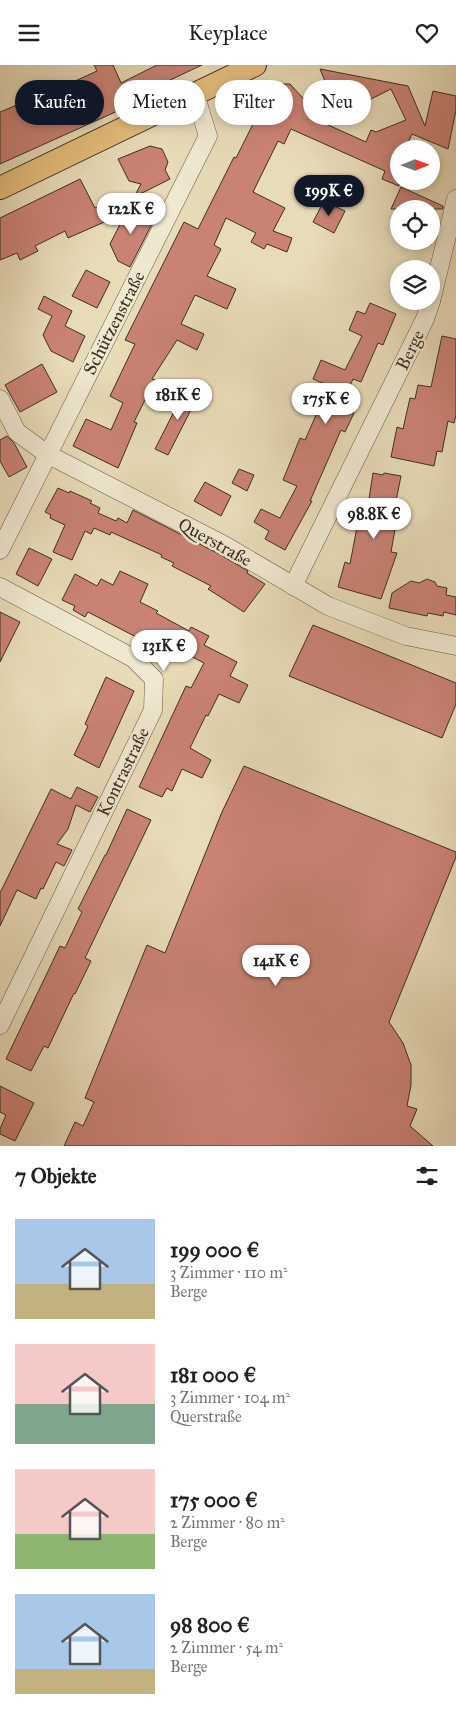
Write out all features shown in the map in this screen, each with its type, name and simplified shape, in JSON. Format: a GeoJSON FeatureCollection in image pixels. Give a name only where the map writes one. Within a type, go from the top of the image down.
{"type":"FeatureCollection","features":[{"type":"Feature","properties":{"kind":"main road"},"geometry":{"type":"LineString","coordinates":[[205,89],[255,65]]}},
{"type":"Feature","properties":{"kind":"main road"},"geometry":{"type":"LineString","coordinates":[[0,188],[131,125]]}},
{"type":"Feature","properties":{"kind":"street","name":"Schützenstraße"},"geometry":{"type":"LineString","coordinates":[[0,550],[208,136],[205,125]]}},
{"type":"Feature","properties":{"kind":"street","name":"Berge"},"geometry":{"type":"LineString","coordinates":[[440,264],[456,199]]}},
{"type":"Feature","properties":{"kind":"street","name":"Berge"},"geometry":{"type":"LineString","coordinates":[[293,586],[428,310]]}},
{"type":"Feature","properties":{"kind":"street","name":"Querstraße"},"geometry":{"type":"LineString","coordinates":[[0,399],[18,431],[47,455],[224,545],[328,606],[406,636],[456,646]]}},
{"type":"Feature","properties":{"kind":"street","name":"Kontrastraße"},"geometry":{"type":"LineString","coordinates":[[0,587],[133,658],[154,679],[154,710],[0,1025]]}},
{"type":"Feature","properties":{"kind":"building"},"geometry":{"type":"Polygon","coordinates":[[[94,65],[113,65],[120,80],[114,80],[114,113],[104,117],[104,80],[77,80],[97,71],[94,65]]]}},
{"type":"Feature","properties":{"kind":"building"},"geometry":{"type":"Polygon","coordinates":[[[157,65],[202,65],[170,80],[127,80],[157,65]]]}},
{"type":"Feature","properties":{"kind":"building"},"geometry":{"type":"Polygon","coordinates":[[[320,69],[408,86],[425,126],[433,91],[456,96],[456,110],[448,149],[440,146],[440,140],[426,140],[412,134],[409,140],[390,140],[390,182],[382,179],[385,171],[291,129],[284,144],[278,141],[253,192],[285,208],[273,231],[292,238],[287,252],[267,244],[264,249],[251,242],[256,233],[226,218],[214,245],[221,249],[207,276],[236,289],[227,309],[195,295],[181,324],[204,334],[197,350],[177,340],[152,379],[155,380],[134,422],[137,423],[118,468],[73,446],[86,419],[111,430],[123,403],[110,396],[135,344],[125,340],[184,222],[198,229],[234,157],[236,158],[252,125],[293,125],[293,87],[303,98],[303,125],[328,125],[366,142],[371,130],[376,132],[406,120],[391,89],[371,99],[371,80],[325,80],[320,69]]]}},
{"type":"Feature","properties":{"kind":"building"},"geometry":{"type":"Polygon","coordinates":[[[15,106],[15,125],[86,125],[0,164],[0,112],[15,106]]]}},
{"type":"Feature","properties":{"kind":"building"},"geometry":{"type":"Polygon","coordinates":[[[150,146],[162,149],[168,162],[165,170],[170,179],[134,197],[141,184],[129,181],[118,159],[150,146]]]}},
{"type":"Feature","properties":{"kind":"building"},"geometry":{"type":"Polygon","coordinates":[[[80,179],[95,208],[102,205],[109,220],[68,238],[65,231],[35,246],[38,251],[20,260],[17,253],[0,260],[0,218],[80,179]]]}},
{"type":"Feature","properties":{"kind":"building"},"geometry":{"type":"Polygon","coordinates":[[[400,190],[408,190],[430,200],[395,200],[400,190]]]}},
{"type":"Feature","properties":{"kind":"building"},"geometry":{"type":"Polygon","coordinates":[[[324,201],[345,211],[334,233],[313,222],[324,201]]]}},
{"type":"Feature","properties":{"kind":"building"},"geometry":{"type":"Polygon","coordinates":[[[130,205],[155,218],[130,267],[118,261],[110,244],[130,205]]]}},
{"type":"Feature","properties":{"kind":"building"},"geometry":{"type":"Polygon","coordinates":[[[86,270],[110,282],[97,308],[72,296],[86,270]]]}},
{"type":"Feature","properties":{"kind":"building"},"geometry":{"type":"Polygon","coordinates":[[[44,296],[72,311],[65,326],[85,336],[73,362],[51,351],[43,335],[52,316],[38,309],[44,296]]]}},
{"type":"Feature","properties":{"kind":"building"},"geometry":{"type":"Polygon","coordinates":[[[370,303],[396,314],[383,345],[378,343],[361,382],[353,379],[341,407],[354,413],[345,432],[341,430],[310,501],[312,501],[285,550],[265,539],[269,531],[254,522],[261,509],[280,518],[297,486],[283,480],[300,438],[305,440],[329,386],[313,379],[321,360],[345,370],[362,336],[349,330],[357,311],[365,314],[370,303]]]}},
{"type":"Feature","properties":{"kind":"building"},"geometry":{"type":"Polygon","coordinates":[[[442,336],[456,339],[456,415],[454,423],[448,421],[442,452],[437,451],[434,466],[391,457],[397,427],[403,429],[410,398],[415,399],[418,385],[431,387],[442,336]]]}},
{"type":"Feature","properties":{"kind":"building"},"geometry":{"type":"Polygon","coordinates":[[[42,364],[57,392],[20,412],[5,385],[42,364]]]}},
{"type":"Feature","properties":{"kind":"building"},"geometry":{"type":"Polygon","coordinates":[[[187,386],[200,392],[168,455],[155,449],[187,386]]]}},
{"type":"Feature","properties":{"kind":"building"},"geometry":{"type":"Polygon","coordinates":[[[7,436],[14,443],[27,467],[9,477],[0,461],[0,440],[7,436]]]}},
{"type":"Feature","properties":{"kind":"building"},"geometry":{"type":"Polygon","coordinates":[[[239,469],[254,475],[247,491],[232,483],[239,469]]]}},
{"type":"Feature","properties":{"kind":"building"},"geometry":{"type":"Polygon","coordinates":[[[373,473],[401,476],[396,501],[400,502],[391,552],[397,553],[381,599],[338,587],[345,562],[350,564],[360,511],[367,512],[373,473]]]}},
{"type":"Feature","properties":{"kind":"building"},"geometry":{"type":"Polygon","coordinates":[[[205,482],[231,496],[221,516],[194,501],[205,482]]]}},
{"type":"Feature","properties":{"kind":"building"},"geometry":{"type":"Polygon","coordinates":[[[58,488],[92,501],[90,503],[100,508],[98,513],[116,521],[118,518],[127,523],[133,510],[219,554],[248,571],[247,573],[265,584],[244,612],[208,589],[211,586],[172,566],[174,563],[161,557],[162,555],[111,532],[110,535],[94,528],[91,534],[85,531],[72,560],[53,552],[65,525],[50,518],[51,515],[45,512],[58,488]]]}},
{"type":"Feature","properties":{"kind":"building"},"geometry":{"type":"Polygon","coordinates":[[[29,548],[52,559],[38,586],[16,574],[29,548]]]}},
{"type":"Feature","properties":{"kind":"building"},"geometry":{"type":"Polygon","coordinates":[[[120,571],[148,584],[140,602],[189,631],[191,627],[209,636],[204,645],[237,662],[230,676],[248,685],[239,703],[219,694],[208,716],[206,715],[190,748],[211,760],[202,778],[182,769],[172,791],[167,788],[162,797],[139,787],[186,686],[191,688],[204,663],[146,633],[142,640],[88,612],[85,617],[73,610],[75,606],[62,600],[75,574],[97,586],[101,579],[113,585],[120,571]]]}},
{"type":"Feature","properties":{"kind":"building"},"geometry":{"type":"Polygon","coordinates":[[[427,579],[435,582],[437,586],[447,588],[446,595],[456,597],[456,615],[444,612],[443,616],[428,613],[427,616],[389,608],[392,593],[411,581],[419,583],[427,579]]]}},
{"type":"Feature","properties":{"kind":"building"},"geometry":{"type":"Polygon","coordinates":[[[0,612],[20,622],[0,662],[0,612]]]}},
{"type":"Feature","properties":{"kind":"building"},"geometry":{"type":"Polygon","coordinates":[[[313,625],[456,683],[456,704],[442,738],[289,676],[313,625]]]}},
{"type":"Feature","properties":{"kind":"building"},"geometry":{"type":"Polygon","coordinates":[[[106,677],[134,691],[99,768],[74,755],[88,726],[85,724],[106,677]]]}},
{"type":"Feature","properties":{"kind":"building"},"geometry":{"type":"Polygon","coordinates":[[[244,766],[456,852],[456,857],[389,1022],[403,1043],[411,1065],[411,1085],[407,1106],[417,1109],[410,1126],[433,1146],[64,1146],[75,1122],[83,1126],[94,1102],[85,1098],[147,945],[165,953],[222,812],[244,766]]]}},
{"type":"Feature","properties":{"kind":"building"},"geometry":{"type":"Polygon","coordinates":[[[77,787],[98,797],[90,812],[76,805],[68,829],[57,844],[72,850],[64,866],[56,862],[36,899],[17,890],[0,926],[0,893],[51,789],[71,799],[77,787]]]}},
{"type":"Feature","properties":{"kind":"building"},"geometry":{"type":"Polygon","coordinates":[[[127,809],[151,820],[85,958],[91,961],[48,1048],[44,1046],[31,1071],[6,1059],[60,946],[65,948],[82,912],[78,909],[127,809]]]}},
{"type":"Feature","properties":{"kind":"building"},"geometry":{"type":"Polygon","coordinates":[[[0,1086],[34,1103],[15,1141],[0,1134],[0,1129],[6,1115],[0,1112],[0,1086]]]}}]}
